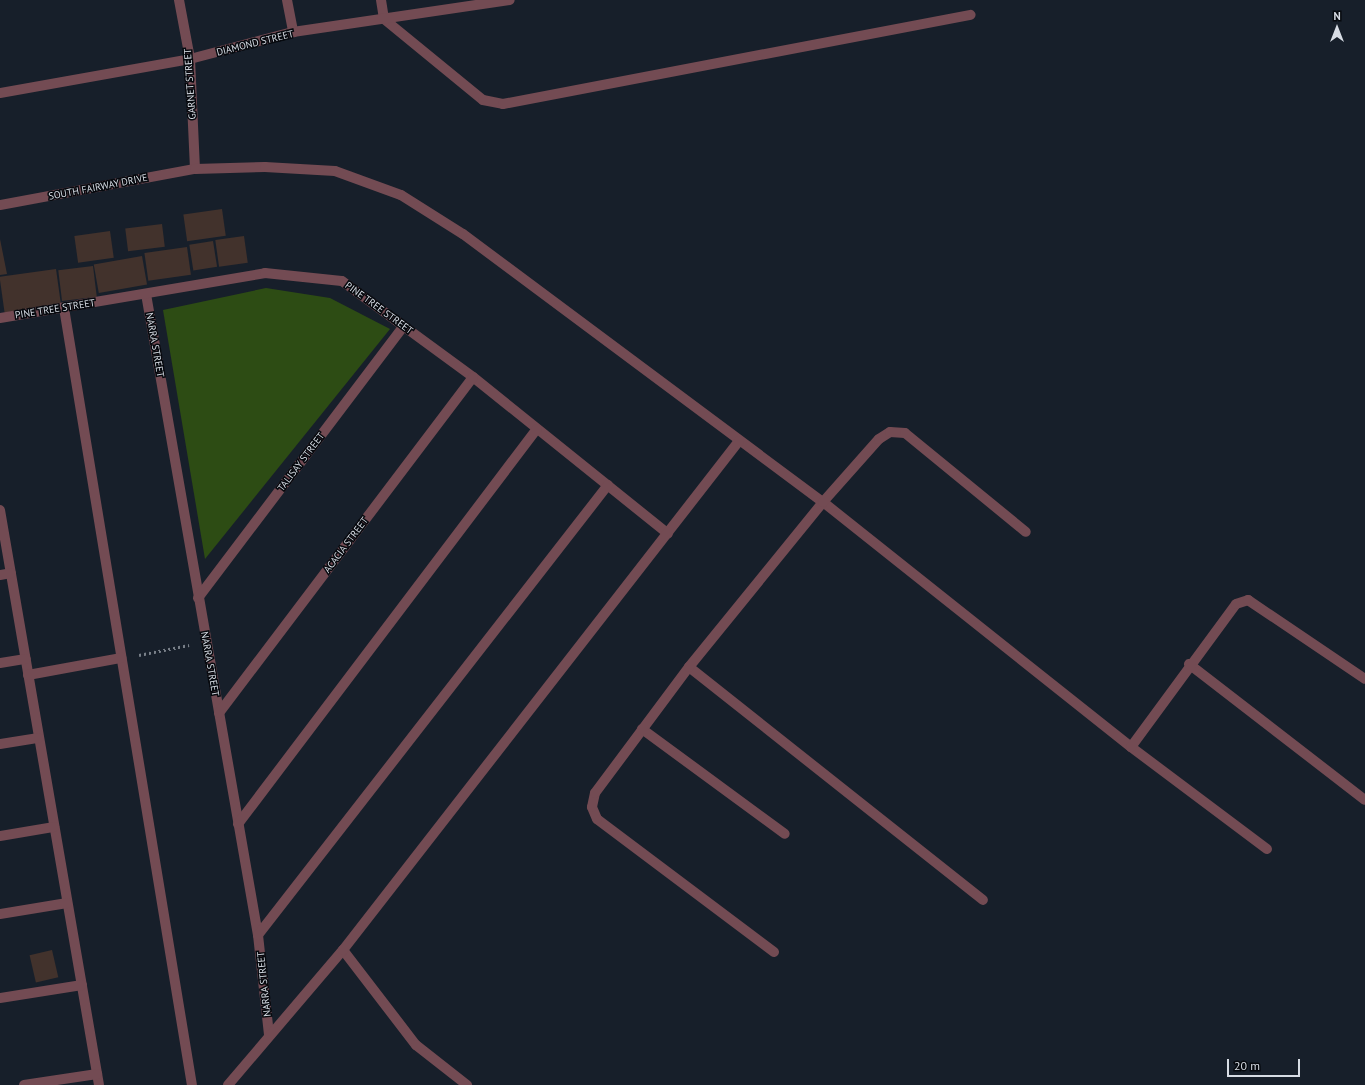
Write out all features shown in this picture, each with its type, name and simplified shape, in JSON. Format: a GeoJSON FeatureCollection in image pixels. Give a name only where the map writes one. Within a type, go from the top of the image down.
{"type":"FeatureCollection","features":[{"type":"Feature","properties":{"kind":"street","name":"GARNET STREET"},"geometry":{"type":"LineString","coordinates":[[178,0],[190,59],[195,169]]}},
{"type":"Feature","properties":{"kind":"street"},"geometry":{"type":"LineString","coordinates":[[287,0],[293,32]]}},
{"type":"Feature","properties":{"kind":"street"},"geometry":{"type":"LineString","coordinates":[[381,0],[384,20],[483,100],[503,104],[971,15]]}},
{"type":"Feature","properties":{"kind":"street","name":"DIAMOND STREET"},"geometry":{"type":"LineString","coordinates":[[0,93],[190,59],[293,32],[384,20],[473,3],[510,0]]}},
{"type":"Feature","properties":{"kind":"street","name":"SOUTH FAIRWAY DRIVE"},"geometry":{"type":"LineString","coordinates":[[0,205],[195,169],[265,167],[335,171],[401,195],[463,234],[822,502],[1131,747],[1267,849]]}},
{"type":"Feature","properties":{"kind":"street","name":"PINE TREE STREET"},"geometry":{"type":"LineString","coordinates":[[0,318],[265,273],[342,281],[473,376],[668,534]]}},
{"type":"Feature","properties":{"kind":"street","name":"NARRA STREET"},"geometry":{"type":"LineString","coordinates":[[146,294],[258,935],[269,1035]]}},
{"type":"Feature","properties":{"kind":"street"},"geometry":{"type":"LineString","coordinates":[[64,308],[192,1085]]}},
{"type":"Feature","properties":{"kind":"street","name":"TALISAY STREET"},"geometry":{"type":"LineString","coordinates":[[198,598],[404,326]]}},
{"type":"Feature","properties":{"kind":"street","name":"ACACIA STREET"},"geometry":{"type":"LineString","coordinates":[[218,713],[473,376]]}},
{"type":"Feature","properties":{"kind":"street"},"geometry":{"type":"LineString","coordinates":[[238,824],[538,429]]}},
{"type":"Feature","properties":{"kind":"street"},"geometry":{"type":"LineString","coordinates":[[774,952],[597,819],[592,807],[595,793],[689,667],[822,502],[879,439],[890,432],[905,433],[1026,532]]}},
{"type":"Feature","properties":{"kind":"street"},"geometry":{"type":"LineString","coordinates":[[228,1085],[269,1035],[344,950],[739,441]]}},
{"type":"Feature","properties":{"kind":"street"},"geometry":{"type":"LineString","coordinates":[[258,935],[608,485]]}},
{"type":"Feature","properties":{"kind":"street"},"geometry":{"type":"LineString","coordinates":[[0,510],[98,1085]]}},
{"type":"Feature","properties":{"kind":"street"},"geometry":{"type":"LineString","coordinates":[[0,575],[11,573]]}},
{"type":"Feature","properties":{"kind":"street"},"geometry":{"type":"LineString","coordinates":[[1131,747],[1189,664],[1236,604],[1248,600],[1365,679]]}},
{"type":"Feature","properties":{"kind":"street"},"geometry":{"type":"LineString","coordinates":[[28,675],[121,658]]}},
{"type":"Feature","properties":{"kind":"street"},"geometry":{"type":"LineString","coordinates":[[0,663],[26,659]]}},
{"type":"Feature","properties":{"kind":"street"},"geometry":{"type":"LineString","coordinates":[[1189,664],[1365,800]]}},
{"type":"Feature","properties":{"kind":"street"},"geometry":{"type":"LineString","coordinates":[[689,667],[983,900]]}},
{"type":"Feature","properties":{"kind":"street"},"geometry":{"type":"LineString","coordinates":[[642,729],[785,834]]}},
{"type":"Feature","properties":{"kind":"street"},"geometry":{"type":"LineString","coordinates":[[0,744],[39,738]]}},
{"type":"Feature","properties":{"kind":"street"},"geometry":{"type":"LineString","coordinates":[[0,836],[54,827]]}},
{"type":"Feature","properties":{"kind":"street"},"geometry":{"type":"LineString","coordinates":[[0,914],[68,903]]}},
{"type":"Feature","properties":{"kind":"street"},"geometry":{"type":"LineString","coordinates":[[344,950],[416,1045],[467,1085]]}},
{"type":"Feature","properties":{"kind":"street"},"geometry":{"type":"LineString","coordinates":[[0,998],[82,985]]}},
{"type":"Feature","properties":{"kind":"street"},"geometry":{"type":"LineString","coordinates":[[24,1085],[97,1074]]}},
{"type":"Feature","properties":{"kind":"path"},"geometry":{"type":"LineString","coordinates":[[121,658],[206,642]]}},
{"type":"Feature","properties":{"kind":"green space"},"geometry":{"type":"Polygon","coordinates":[[[266,288],[330,298],[390,329],[205,559],[163,310],[266,288]]]}},
{"type":"Feature","properties":{"kind":"building"},"geometry":{"type":"Polygon","coordinates":[[[222,209],[226,236],[187,241],[183,214],[222,209]]]}},
{"type":"Feature","properties":{"kind":"building"},"geometry":{"type":"Polygon","coordinates":[[[162,224],[165,247],[128,251],[125,229],[162,224]]]}},
{"type":"Feature","properties":{"kind":"building"},"geometry":{"type":"Polygon","coordinates":[[[110,231],[114,258],[78,263],[74,236],[110,231]]]}},
{"type":"Feature","properties":{"kind":"building"},"geometry":{"type":"Polygon","coordinates":[[[244,236],[248,263],[219,267],[215,240],[244,236]]]}},
{"type":"Feature","properties":{"kind":"building"},"geometry":{"type":"Polygon","coordinates":[[[0,239],[7,274],[0,275],[0,239]]]}},
{"type":"Feature","properties":{"kind":"building"},"geometry":{"type":"Polygon","coordinates":[[[213,241],[217,267],[193,270],[189,245],[213,241]]]}},
{"type":"Feature","properties":{"kind":"building"},"geometry":{"type":"Polygon","coordinates":[[[187,247],[191,275],[148,281],[144,253],[187,247]]]}},
{"type":"Feature","properties":{"kind":"building"},"geometry":{"type":"Polygon","coordinates":[[[142,256],[147,285],[99,293],[94,265],[142,256]]]}},
{"type":"Feature","properties":{"kind":"building"},"geometry":{"type":"Polygon","coordinates":[[[93,266],[97,297],[62,301],[58,270],[93,266]]]}},
{"type":"Feature","properties":{"kind":"building"},"geometry":{"type":"Polygon","coordinates":[[[56,269],[61,305],[5,313],[0,277],[56,269]]]}},
{"type":"Feature","properties":{"kind":"building"},"geometry":{"type":"Polygon","coordinates":[[[52,950],[58,977],[36,982],[30,955],[52,950]]]}}]}
